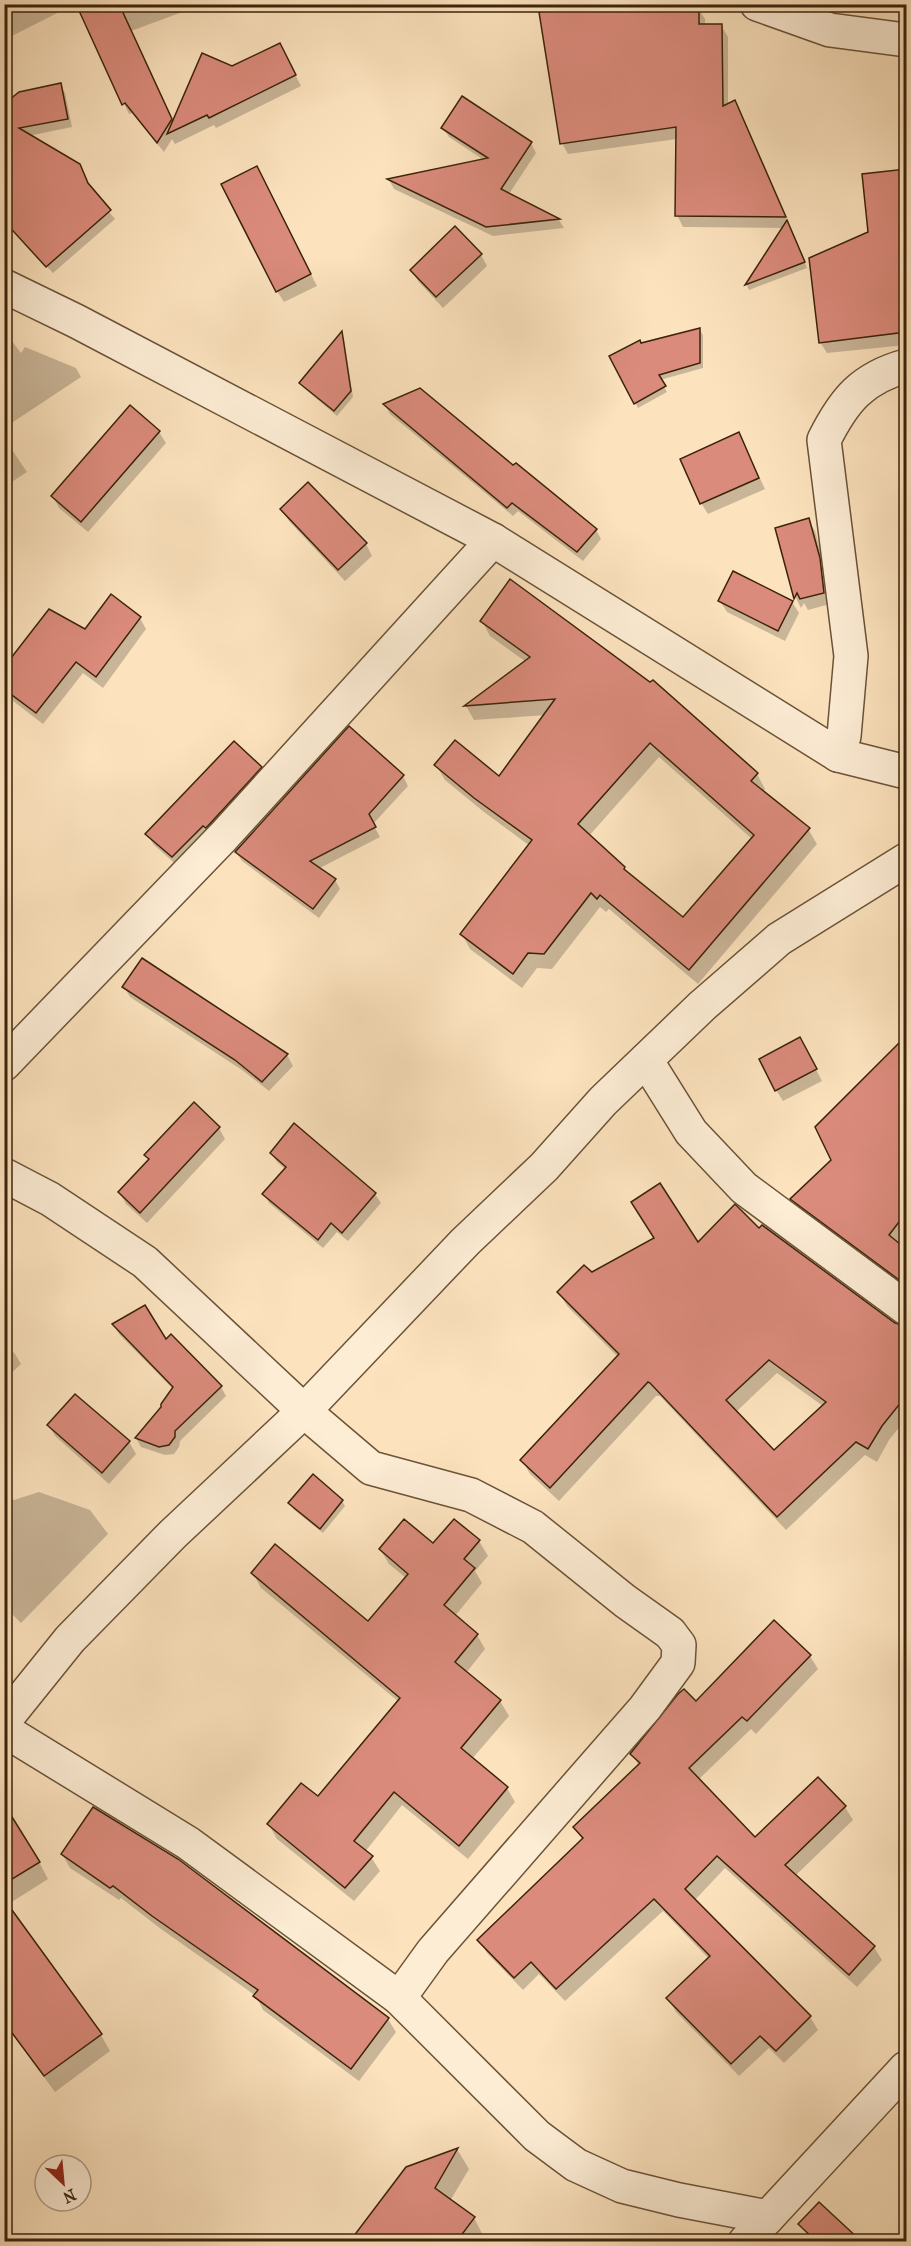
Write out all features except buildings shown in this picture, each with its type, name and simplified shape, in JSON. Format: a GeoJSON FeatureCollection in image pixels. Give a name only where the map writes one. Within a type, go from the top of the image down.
{"type":"FeatureCollection","features":[{"type":"Feature","properties":{"kind":"street"},"geometry":{"type":"LineString","coordinates":[[758,4],[830,30],[906,40]]}},
{"type":"Feature","properties":{"kind":"street"},"geometry":{"type":"LineString","coordinates":[[4,286],[76,321],[493,540],[838,755],[906,772]]}},
{"type":"Feature","properties":{"kind":"street"},"geometry":{"type":"LineString","coordinates":[[838,755],[844,736],[851,656],[824,440],[838,411],[861,388],[886,371],[906,366]]}},
{"type":"Feature","properties":{"kind":"street"},"geometry":{"type":"LineString","coordinates":[[4,1064],[223,837],[493,540]]}},
{"type":"Feature","properties":{"kind":"street"},"geometry":{"type":"LineString","coordinates":[[4,1721],[70,1638],[173,1533],[304,1411],[465,1242],[544,1167],[603,1101],[702,1006],[779,939],[906,860]]}},
{"type":"Feature","properties":{"kind":"street"},"geometry":{"type":"LineString","coordinates":[[646,1060],[691,1132],[744,1188],[906,1308]]}},
{"type":"Feature","properties":{"kind":"street"},"geometry":{"type":"LineString","coordinates":[[4,1175],[50,1199],[145,1262],[304,1411],[371,1468],[471,1495],[533,1527],[670,1633],[679,1645],[678,1663],[645,1708],[433,1951],[399,1998]]}},
{"type":"Feature","properties":{"kind":"street"},"geometry":{"type":"LineString","coordinates":[[4,1730],[188,1843],[399,1998],[537,2136],[576,2164],[622,2186],[679,2200],[768,2217]]}},
{"type":"Feature","properties":{"kind":"street"},"geometry":{"type":"LineString","coordinates":[[745,2241],[906,2068]]}}]}
